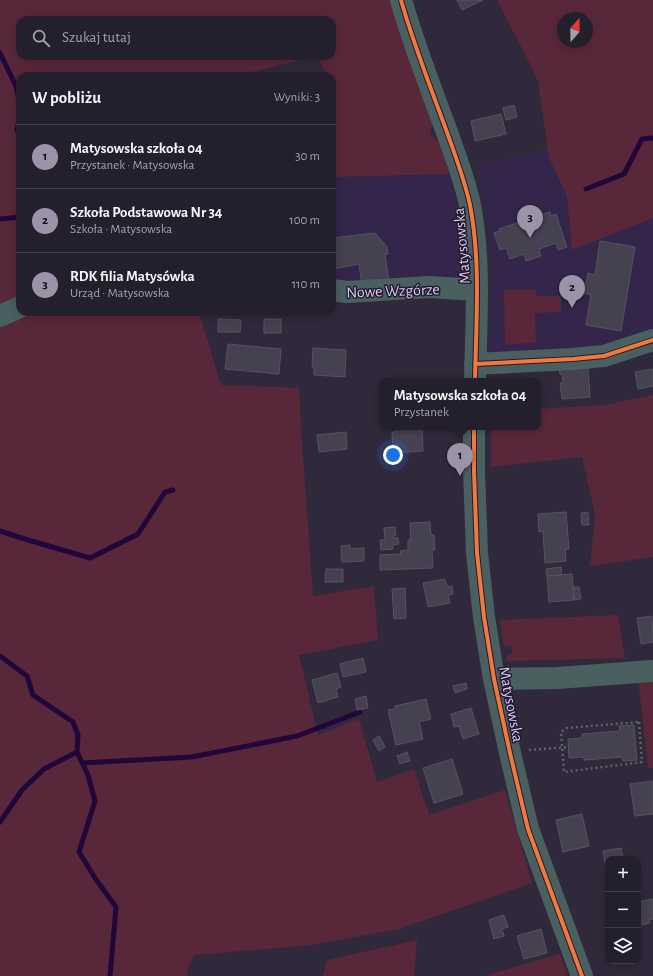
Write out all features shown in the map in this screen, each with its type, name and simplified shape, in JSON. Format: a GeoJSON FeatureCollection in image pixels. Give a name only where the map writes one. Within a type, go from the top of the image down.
{"type":"FeatureCollection","features":[{"type":"Feature","properties":{"kind":"street","name":"Matysowska"},"geometry":{"type":"LineString","coordinates":[[401,0],[459,166],[470,203],[476,244],[477,290],[475,372]]}},
{"type":"Feature","properties":{"kind":"street","name":"Nowe Wzgórze"},"geometry":{"type":"LineString","coordinates":[[336,291],[347,292],[429,287],[477,290]]}},
{"type":"Feature","properties":{"kind":"street"},"geometry":{"type":"LineString","coordinates":[[0,316],[16,309]]}},
{"type":"Feature","properties":{"kind":"street"},"geometry":{"type":"LineString","coordinates":[[475,372],[604,356],[653,340]]}},
{"type":"Feature","properties":{"kind":"street","name":"Matysowska"},"geometry":{"type":"LineString","coordinates":[[474,430],[477,553],[484,617],[494,679],[528,829],[582,976]]}},
{"type":"Feature","properties":{"kind":"street"},"geometry":{"type":"LineString","coordinates":[[494,679],[557,678],[653,672]]}},
{"type":"Feature","properties":{"kind":"path"},"geometry":{"type":"LineString","coordinates":[[640,722],[642,762],[564,772],[561,748],[561,732],[567,728],[640,722]]}},
{"type":"Feature","properties":{"kind":"path"},"geometry":{"type":"LineString","coordinates":[[535,750],[568,747]]}},
{"type":"Feature","properties":{"kind":"shaded area"},"geometry":{"type":"Polygon","coordinates":[[[0,0],[390,0],[433,123],[430,134],[441,144],[449,174],[336,177],[336,72],[325,72],[319,60],[336,60],[336,16],[16,16],[16,60],[300,60],[254,72],[16,72],[16,316],[200,316],[221,385],[299,388],[313,596],[374,586],[378,640],[299,655],[318,735],[359,719],[377,782],[414,769],[429,815],[505,790],[532,883],[399,929],[311,945],[195,955],[187,969],[188,976],[0,976],[0,0]]]}},
{"type":"Feature","properties":{"kind":"shaded area"},"geometry":{"type":"Polygon","coordinates":[[[497,0],[653,0],[653,218],[572,250],[567,196],[549,158],[538,81],[497,0]]]}},
{"type":"Feature","properties":{"kind":"shaded area"},"geometry":{"type":"Polygon","coordinates":[[[548,150],[549,158],[567,196],[572,250],[653,218],[653,335],[603,351],[488,356],[493,281],[491,238],[477,167],[548,150]]]}},
{"type":"Feature","properties":{"kind":"shaded area"},"geometry":{"type":"Polygon","coordinates":[[[449,174],[461,223],[461,277],[366,288],[336,284],[336,177],[449,174]]]}},
{"type":"Feature","properties":{"kind":"shaded area"},"geometry":{"type":"Polygon","coordinates":[[[504,290],[536,290],[536,296],[561,296],[561,312],[535,313],[536,343],[505,344],[504,290]]]}},
{"type":"Feature","properties":{"kind":"shaded area"},"geometry":{"type":"Polygon","coordinates":[[[653,395],[653,557],[590,566],[595,514],[582,457],[491,467],[491,430],[541,430],[541,409],[605,405],[653,395]]]}},
{"type":"Feature","properties":{"kind":"shaded area"},"geometry":{"type":"Polygon","coordinates":[[[618,615],[625,658],[506,661],[506,656],[513,654],[511,645],[504,647],[500,620],[618,615]]]}},
{"type":"Feature","properties":{"kind":"shaded area"},"geometry":{"type":"Polygon","coordinates":[[[638,678],[653,678],[653,768],[648,768],[638,678]]]}},
{"type":"Feature","properties":{"kind":"shaded area"},"geometry":{"type":"Polygon","coordinates":[[[417,940],[414,976],[323,976],[327,960],[417,940]]]}},
{"type":"Feature","properties":{"kind":"shaded area"},"geometry":{"type":"Polygon","coordinates":[[[560,954],[568,976],[484,976],[560,954]]]}},
{"type":"Feature","properties":{"kind":"building"},"geometry":{"type":"Polygon","coordinates":[[[457,0],[483,0],[462,10],[457,0]]]}},
{"type":"Feature","properties":{"kind":"building"},"geometry":{"type":"Polygon","coordinates":[[[514,105],[517,117],[506,120],[503,108],[514,105]]]}},
{"type":"Feature","properties":{"kind":"building"},"geometry":{"type":"Polygon","coordinates":[[[501,114],[506,134],[475,141],[471,121],[501,114]]]}},
{"type":"Feature","properties":{"kind":"building"},"geometry":{"type":"Polygon","coordinates":[[[550,212],[551,216],[556,214],[567,247],[558,250],[556,243],[539,249],[541,256],[526,261],[524,254],[510,259],[506,248],[500,250],[494,233],[500,231],[499,229],[550,212]]]}},
{"type":"Feature","properties":{"kind":"building"},"geometry":{"type":"Polygon","coordinates":[[[375,233],[387,247],[388,254],[385,254],[389,283],[362,286],[359,264],[336,268],[336,238],[375,233]]]}},
{"type":"Feature","properties":{"kind":"building"},"geometry":{"type":"Polygon","coordinates":[[[600,241],[635,247],[621,331],[586,325],[591,295],[584,293],[588,273],[595,275],[600,241]]]}},
{"type":"Feature","properties":{"kind":"building"},"geometry":{"type":"Polygon","coordinates":[[[218,319],[241,320],[240,332],[218,332],[218,319]]]}},
{"type":"Feature","properties":{"kind":"building"},"geometry":{"type":"Polygon","coordinates":[[[264,319],[281,319],[281,333],[264,333],[264,319]]]}},
{"type":"Feature","properties":{"kind":"building"},"geometry":{"type":"Polygon","coordinates":[[[228,344],[281,349],[279,374],[225,369],[228,344]]]}},
{"type":"Feature","properties":{"kind":"building"},"geometry":{"type":"Polygon","coordinates":[[[313,348],[346,350],[345,377],[314,375],[314,367],[312,367],[313,348]]]}},
{"type":"Feature","properties":{"kind":"building"},"geometry":{"type":"Polygon","coordinates":[[[588,368],[590,397],[562,399],[560,383],[563,383],[562,374],[560,374],[559,370],[588,368]]]}},
{"type":"Feature","properties":{"kind":"building"},"geometry":{"type":"Polygon","coordinates":[[[653,369],[653,386],[638,389],[635,372],[653,369]]]}},
{"type":"Feature","properties":{"kind":"building"},"geometry":{"type":"Polygon","coordinates":[[[396,430],[422,430],[423,451],[393,453],[392,432],[396,432],[396,430]]]}},
{"type":"Feature","properties":{"kind":"building"},"geometry":{"type":"Polygon","coordinates":[[[346,432],[347,449],[319,452],[317,435],[346,432]]]}},
{"type":"Feature","properties":{"kind":"building"},"geometry":{"type":"Polygon","coordinates":[[[566,512],[569,549],[565,549],[566,561],[545,563],[543,531],[539,532],[538,514],[566,512]]]}},
{"type":"Feature","properties":{"kind":"building"},"geometry":{"type":"Polygon","coordinates":[[[588,512],[589,525],[582,525],[581,513],[588,512]]]}},
{"type":"Feature","properties":{"kind":"building"},"geometry":{"type":"Polygon","coordinates":[[[430,522],[431,535],[434,535],[435,550],[432,550],[433,568],[380,570],[380,555],[401,554],[400,551],[408,550],[408,540],[411,540],[410,523],[430,522]]]}},
{"type":"Feature","properties":{"kind":"building"},"geometry":{"type":"Polygon","coordinates":[[[395,527],[396,535],[393,536],[394,538],[398,538],[399,544],[393,545],[393,549],[381,550],[380,540],[385,540],[384,528],[395,527]]]}},
{"type":"Feature","properties":{"kind":"building"},"geometry":{"type":"Polygon","coordinates":[[[350,545],[350,549],[364,548],[364,561],[342,562],[341,546],[350,545]]]}},
{"type":"Feature","properties":{"kind":"building"},"geometry":{"type":"Polygon","coordinates":[[[561,567],[562,575],[547,576],[546,569],[561,567]]]}},
{"type":"Feature","properties":{"kind":"building"},"geometry":{"type":"Polygon","coordinates":[[[326,569],[343,569],[343,582],[325,582],[326,569]]]}},
{"type":"Feature","properties":{"kind":"building"},"geometry":{"type":"Polygon","coordinates":[[[572,574],[574,600],[549,602],[547,576],[572,574]]]}},
{"type":"Feature","properties":{"kind":"building"},"geometry":{"type":"Polygon","coordinates":[[[445,579],[447,587],[452,586],[453,594],[448,595],[450,603],[428,607],[423,583],[445,579]]]}},
{"type":"Feature","properties":{"kind":"building"},"geometry":{"type":"Polygon","coordinates":[[[573,587],[579,587],[581,599],[574,600],[573,587]]]}},
{"type":"Feature","properties":{"kind":"building"},"geometry":{"type":"Polygon","coordinates":[[[405,588],[406,618],[394,619],[392,589],[405,588]]]}},
{"type":"Feature","properties":{"kind":"building"},"geometry":{"type":"Polygon","coordinates":[[[652,616],[653,642],[641,644],[637,618],[652,616]]]}},
{"type":"Feature","properties":{"kind":"building"},"geometry":{"type":"Polygon","coordinates":[[[363,658],[366,672],[343,677],[340,664],[363,658]]]}},
{"type":"Feature","properties":{"kind":"building"},"geometry":{"type":"Polygon","coordinates":[[[337,673],[341,687],[336,689],[338,697],[318,703],[312,680],[337,673]]]}},
{"type":"Feature","properties":{"kind":"building"},"geometry":{"type":"Polygon","coordinates":[[[466,683],[467,689],[455,693],[453,686],[466,683]]]}},
{"type":"Feature","properties":{"kind":"building"},"geometry":{"type":"Polygon","coordinates":[[[366,696],[368,708],[357,710],[355,699],[366,696]]]}},
{"type":"Feature","properties":{"kind":"building"},"geometry":{"type":"Polygon","coordinates":[[[426,699],[431,719],[419,722],[423,739],[396,745],[388,710],[395,709],[395,706],[426,699]]]}},
{"type":"Feature","properties":{"kind":"building"},"geometry":{"type":"Polygon","coordinates":[[[471,708],[479,734],[463,739],[459,726],[454,727],[451,714],[471,708]]]}},
{"type":"Feature","properties":{"kind":"building"},"geometry":{"type":"Polygon","coordinates":[[[634,725],[637,760],[623,761],[622,757],[584,760],[584,757],[569,758],[568,739],[582,738],[582,734],[620,731],[619,726],[634,725]]]}},
{"type":"Feature","properties":{"kind":"building"},"geometry":{"type":"Polygon","coordinates":[[[379,736],[385,747],[379,751],[373,740],[379,736]]]}},
{"type":"Feature","properties":{"kind":"building"},"geometry":{"type":"Polygon","coordinates":[[[407,752],[410,761],[400,764],[397,756],[407,752]]]}},
{"type":"Feature","properties":{"kind":"building"},"geometry":{"type":"Polygon","coordinates":[[[452,759],[463,794],[434,803],[423,768],[452,759]]]}},
{"type":"Feature","properties":{"kind":"building"},"geometry":{"type":"Polygon","coordinates":[[[653,781],[653,814],[635,816],[630,784],[653,781]]]}},
{"type":"Feature","properties":{"kind":"building"},"geometry":{"type":"Polygon","coordinates":[[[582,814],[589,846],[563,852],[556,820],[582,814]]]}},
{"type":"Feature","properties":{"kind":"building"},"geometry":{"type":"Polygon","coordinates":[[[621,848],[622,856],[605,856],[605,862],[603,851],[621,848]]]}},
{"type":"Feature","properties":{"kind":"building"},"geometry":{"type":"Polygon","coordinates":[[[653,899],[653,919],[649,920],[650,923],[641,925],[641,901],[653,899]]]}},
{"type":"Feature","properties":{"kind":"building"},"geometry":{"type":"Polygon","coordinates":[[[504,915],[508,927],[502,929],[504,936],[494,939],[489,920],[504,915]]]}},
{"type":"Feature","properties":{"kind":"building"},"geometry":{"type":"Polygon","coordinates":[[[541,929],[547,953],[524,959],[517,936],[541,929]]]}},
{"type":"Feature","properties":{"kind":"waterway"},"geometry":{"type":"LineString","coordinates":[[0,53],[16,86]]}},
{"type":"Feature","properties":{"kind":"waterway"},"geometry":{"type":"LineString","coordinates":[[586,189],[624,174],[642,139],[653,138]]}},
{"type":"Feature","properties":{"kind":"waterway"},"geometry":{"type":"LineString","coordinates":[[0,219],[16,217]]}},
{"type":"Feature","properties":{"kind":"waterway"},"geometry":{"type":"LineString","coordinates":[[0,531],[90,558],[138,534],[165,492],[173,490]]}},
{"type":"Feature","properties":{"kind":"waterway"},"geometry":{"type":"LineString","coordinates":[[0,656],[27,676],[33,695],[73,722],[78,735],[77,752],[88,775],[95,801],[79,852],[95,878],[116,907],[110,976]]}},
{"type":"Feature","properties":{"kind":"waterway"},"geometry":{"type":"LineString","coordinates":[[82,763],[192,757],[297,736],[360,712]]}},
{"type":"Feature","properties":{"kind":"waterway"},"geometry":{"type":"LineString","coordinates":[[0,822],[22,790],[44,769],[77,752]]}},
{"type":"Feature","properties":{"kind":"cycle path"},"geometry":{"type":"LineString","coordinates":[[401,0],[417,51],[466,187],[470,205],[476,249],[477,271],[475,378]]}},
{"type":"Feature","properties":{"kind":"cycle path"},"geometry":{"type":"LineString","coordinates":[[475,364],[604,356],[653,340]]}},
{"type":"Feature","properties":{"kind":"cycle path"},"geometry":{"type":"LineString","coordinates":[[474,430],[477,553],[484,617],[494,679],[528,829],[582,976]]}},
{"type":"Feature","properties":{"kind":"place","name":"RDK filia Matysówka"},"geometry":{"type":"Point","coordinates":[530,238]}},
{"type":"Feature","properties":{"kind":"place","name":"Szkoła Podstawowa Nr 34"},"geometry":{"type":"Point","coordinates":[572,308]}},
{"type":"Feature","properties":{"kind":"place","name":"Matysowska szkoła 04"},"geometry":{"type":"Point","coordinates":[460,476]}}]}
